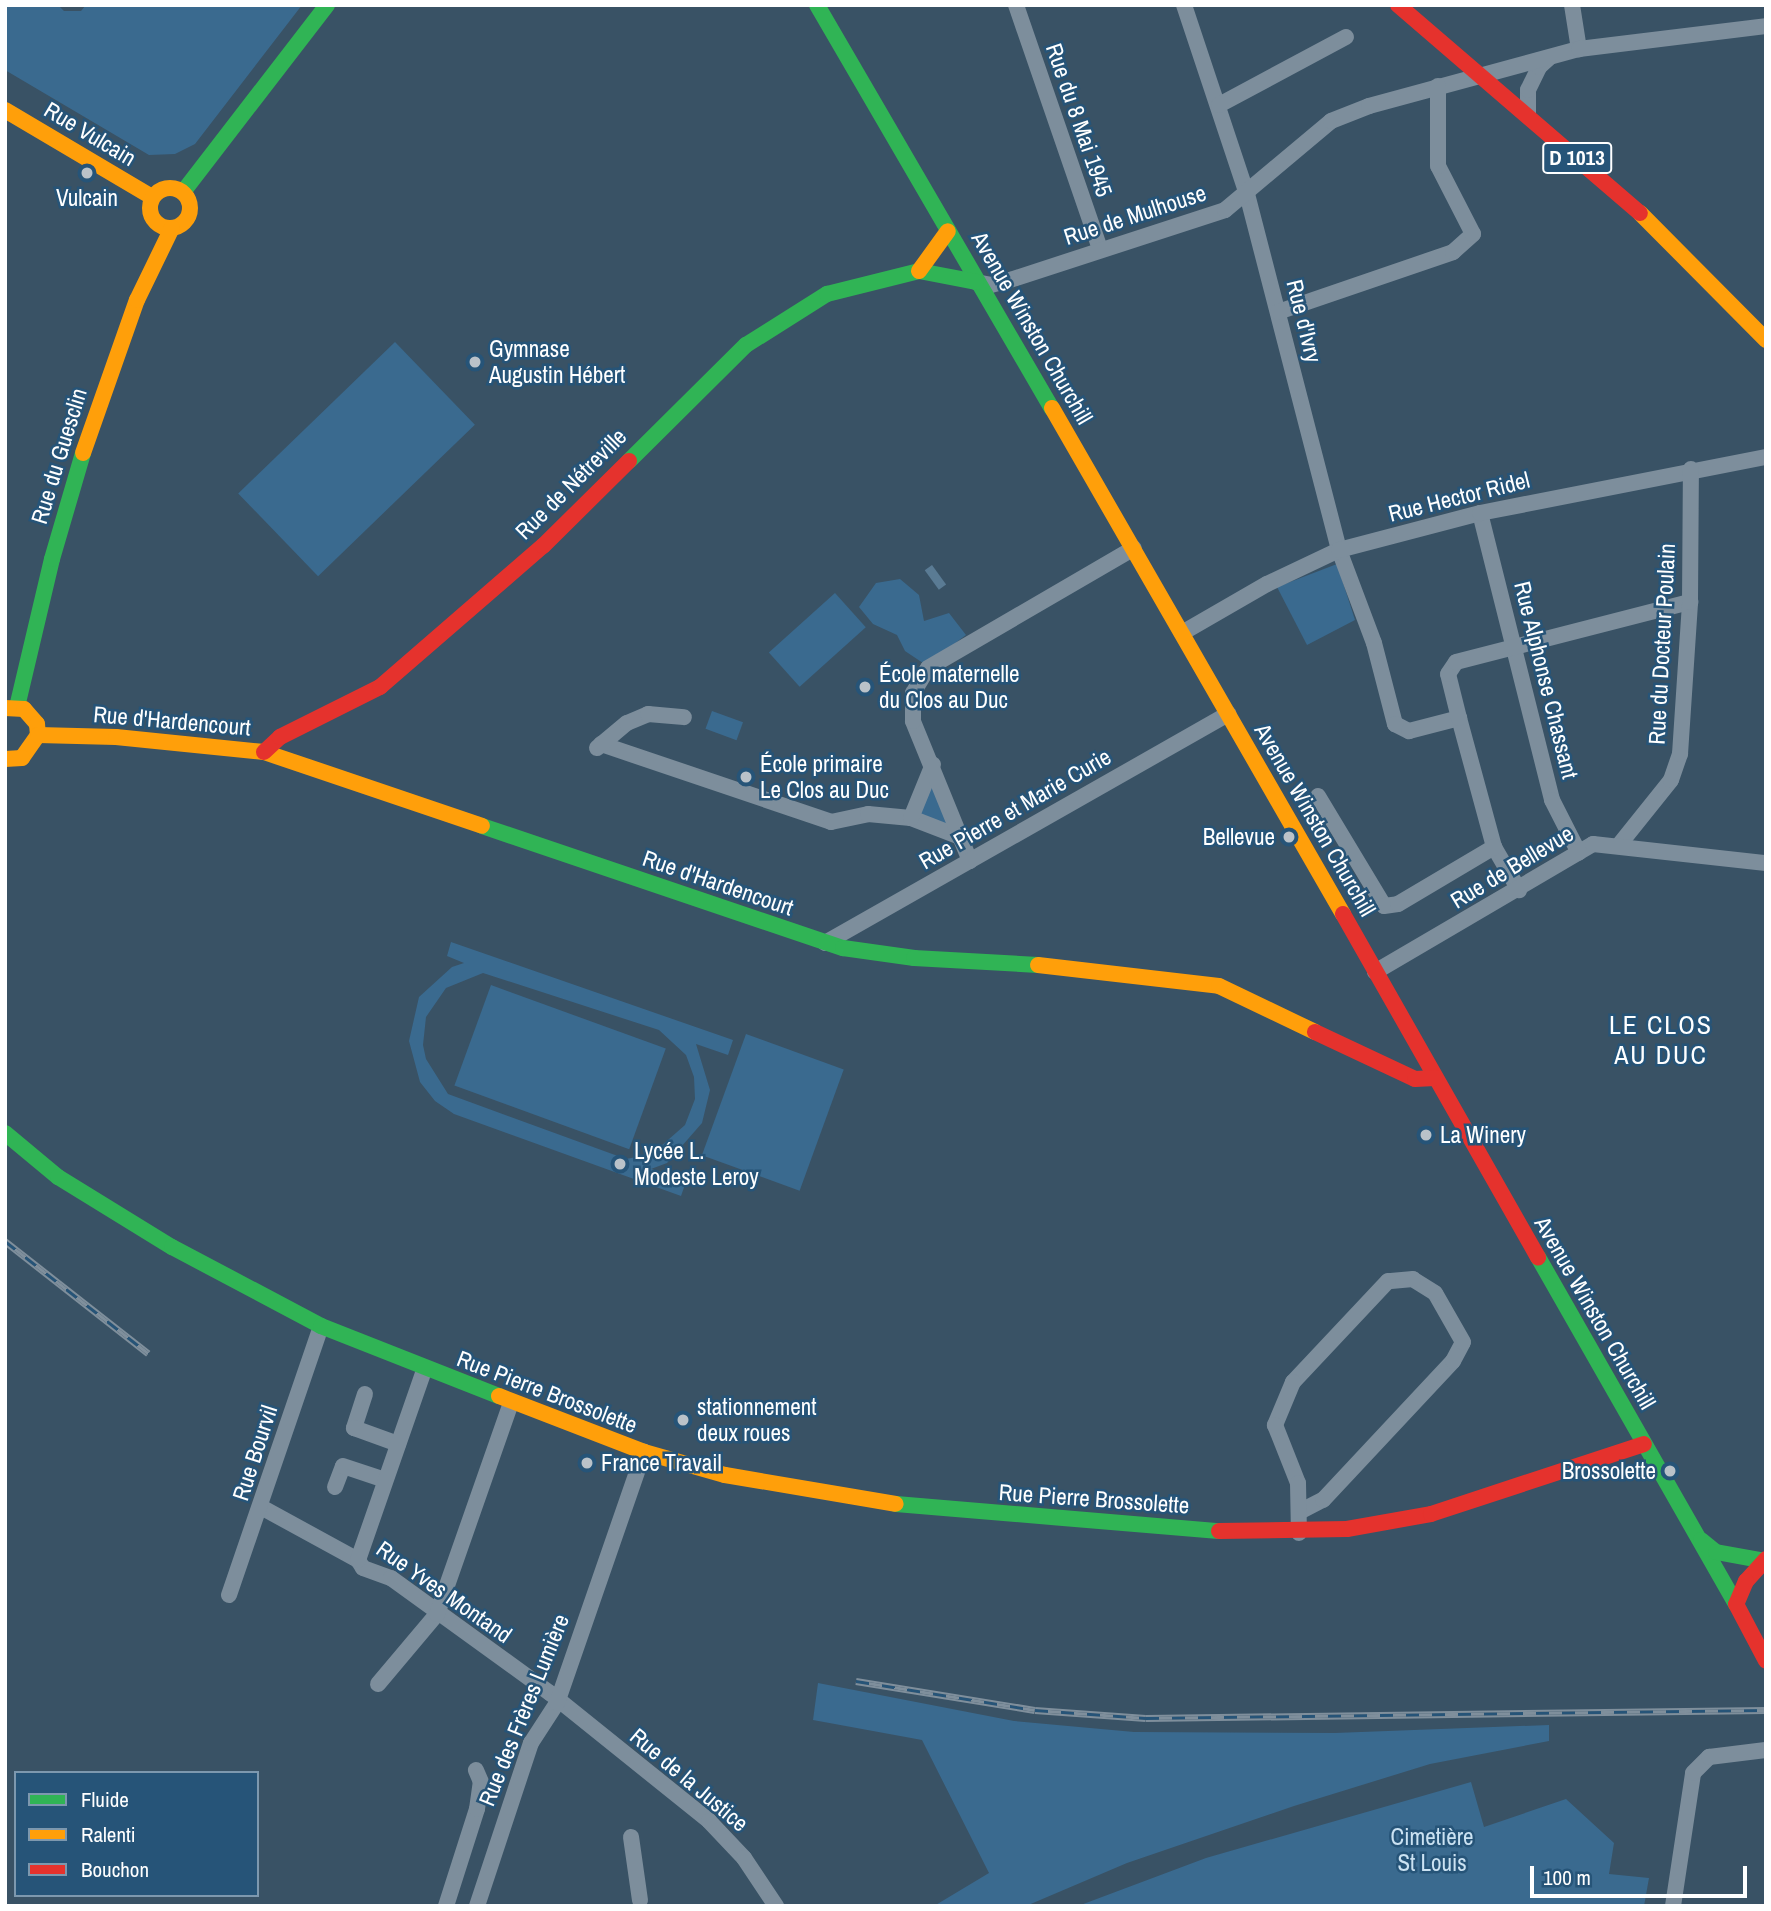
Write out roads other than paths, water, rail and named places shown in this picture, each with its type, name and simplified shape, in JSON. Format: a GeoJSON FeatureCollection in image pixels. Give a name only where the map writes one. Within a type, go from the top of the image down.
{"type":"FeatureCollection","features":[{"type":"Feature","properties":{"kind":"main road"},"geometry":{"type":"LineString","coordinates":[[183,192],[327,5]]}},
{"type":"Feature","properties":{"kind":"main road","name":"Avenue Winston Churchill"},"geometry":{"type":"LineString","coordinates":[[817,5],[976,282],[1134,548],[1766,1661]]}},
{"type":"Feature","properties":{"kind":"main road","name":"D 1013"},"geometry":{"type":"LineString","coordinates":[[1398,5],[1662,232],[1766,340]]}},
{"type":"Feature","properties":{"kind":"main road","name":"Rue Vulcain"},"geometry":{"type":"LineString","coordinates":[[5,110],[152,197]]}},
{"type":"Feature","properties":{"kind":"main road"},"geometry":{"type":"LineString","coordinates":[[170,187],[183,192],[190,203],[188,216],[172,228],[153,219],[152,197],[170,187]]}},
{"type":"Feature","properties":{"kind":"main road","name":"Rue du Guesclin"},"geometry":{"type":"LineString","coordinates":[[11,707],[93,416],[137,300],[172,228]]}},
{"type":"Feature","properties":{"kind":"main road"},"geometry":{"type":"LineString","coordinates":[[919,271],[948,230]]}},
{"type":"Feature","properties":{"kind":"main road","name":"Rue de Nétreville"},"geometry":{"type":"LineString","coordinates":[[264,752],[280,737],[380,687],[468,614],[746,345],[827,294],[919,271],[976,282]]}},
{"type":"Feature","properties":{"kind":"main road"},"geometry":{"type":"LineString","coordinates":[[6,763],[22,758],[38,735],[33,717],[11,707]]}},
{"type":"Feature","properties":{"kind":"main road","name":"Rue d'Hardencourt"},"geometry":{"type":"LineString","coordinates":[[38,735],[116,737],[264,752],[825,943],[880,955],[1094,968],[1219,986],[1415,1079],[1436,1078]]}},
{"type":"Feature","properties":{"kind":"main road"},"geometry":{"type":"LineString","coordinates":[[1383,1064],[1419,1050]]}},
{"type":"Feature","properties":{"kind":"main road","name":"Rue Pierre Brossolette"},"geometry":{"type":"LineString","coordinates":[[5,1133],[80,1191],[172,1247],[321,1326],[511,1403],[644,1452],[724,1475],[884,1503],[1167,1529],[1299,1533],[1431,1514],[1644,1444]]}},
{"type":"Feature","properties":{"kind":"main road"},"geometry":{"type":"LineString","coordinates":[[1698,1538],[1716,1552],[1765,1557],[1736,1604]]}},
{"type":"Feature","properties":{"kind":"street","name":"Rue du 8 Mai 1945"},"geometry":{"type":"LineString","coordinates":[[1016,5],[1100,249]]}},
{"type":"Feature","properties":{"kind":"street","name":"Rue d'Ivry"},"geometry":{"type":"LineString","coordinates":[[1184,5],[1247,194],[1339,550],[1374,643],[1395,724],[1409,731],[1459,718]]}},
{"type":"Feature","properties":{"kind":"street"},"geometry":{"type":"LineString","coordinates":[[1572,5],[1579,49]]}},
{"type":"Feature","properties":{"kind":"street","name":"Rue de Mulhouse"},"geometry":{"type":"LineString","coordinates":[[976,282],[991,285],[1010,280],[1225,210],[1331,121],[1438,86],[1579,49],[1766,26]]}},
{"type":"Feature","properties":{"kind":"street"},"geometry":{"type":"LineString","coordinates":[[1219,105],[1346,37]]}},
{"type":"Feature","properties":{"kind":"street"},"geometry":{"type":"LineString","coordinates":[[1528,115],[1528,90],[1539,67],[1551,57]]}},
{"type":"Feature","properties":{"kind":"street"},"geometry":{"type":"LineString","coordinates":[[1278,312],[1453,252],[1473,234],[1438,166],[1438,86]]}},
{"type":"Feature","properties":{"kind":"street","name":"Rue Hector Ridel"},"geometry":{"type":"LineString","coordinates":[[1182,633],[1267,584],[1339,550],[1480,513],[1691,469],[1766,457]]}},
{"type":"Feature","properties":{"kind":"street","name":"Rue du Docteur Poulain"},"geometry":{"type":"LineString","coordinates":[[1619,845],[1671,780],[1680,754],[1690,602],[1691,469]]}},
{"type":"Feature","properties":{"kind":"street","name":"Rue Alphonse Chassant"},"geometry":{"type":"LineString","coordinates":[[1480,513],[1552,800],[1578,853]]}},
{"type":"Feature","properties":{"kind":"street"},"geometry":{"type":"LineString","coordinates":[[970,862],[933,764],[913,721],[913,692],[928,668],[1134,548]]}},
{"type":"Feature","properties":{"kind":"street"},"geometry":{"type":"LineString","coordinates":[[1519,890],[1494,847],[1448,674],[1456,662],[1690,602]]}},
{"type":"Feature","properties":{"kind":"street"},"geometry":{"type":"LineString","coordinates":[[684,717],[648,714],[626,723],[599,746],[831,822],[868,814],[911,818],[960,837]]}},
{"type":"Feature","properties":{"kind":"street","name":"Rue Pierre et Marie Curie"},"geometry":{"type":"LineString","coordinates":[[825,943],[1228,714]]}},
{"type":"Feature","properties":{"kind":"street"},"geometry":{"type":"LineString","coordinates":[[911,818],[933,764]]}},
{"type":"Feature","properties":{"kind":"street"},"geometry":{"type":"LineString","coordinates":[[1318,796],[1384,906],[1398,904],[1494,847]]}},
{"type":"Feature","properties":{"kind":"street","name":"Rue de Bellevue"},"geometry":{"type":"LineString","coordinates":[[1375,972],[1593,845],[1619,845],[1766,863]]}},
{"type":"Feature","properties":{"kind":"street"},"geometry":{"type":"LineString","coordinates":[[1299,1512],[1323,1500],[1453,1361],[1463,1342],[1435,1293],[1413,1279],[1388,1281],[1293,1382],[1275,1425],[1298,1483],[1299,1533]]}},
{"type":"Feature","properties":{"kind":"street","name":"Rue Bourvil"},"geometry":{"type":"LineString","coordinates":[[229,1595],[321,1326]]}},
{"type":"Feature","properties":{"kind":"street"},"geometry":{"type":"LineString","coordinates":[[358,1560],[425,1370]]}},
{"type":"Feature","properties":{"kind":"street"},"geometry":{"type":"LineString","coordinates":[[365,1394],[354,1428],[398,1444]]}},
{"type":"Feature","properties":{"kind":"street"},"geometry":{"type":"LineString","coordinates":[[378,1684],[437,1614],[511,1403]]}},
{"type":"Feature","properties":{"kind":"street","name":"Rue des Frères Lumière"},"geometry":{"type":"LineString","coordinates":[[477,1906],[531,1743],[557,1703],[644,1452]]}},
{"type":"Feature","properties":{"kind":"street"},"geometry":{"type":"LineString","coordinates":[[335,1487],[343,1466],[385,1480]]}},
{"type":"Feature","properties":{"kind":"street","name":"Rue Yves Montand"},"geometry":{"type":"LineString","coordinates":[[261,1507],[358,1560],[437,1614],[557,1703]]}},
{"type":"Feature","properties":{"kind":"street","name":"Rue de la Justice"},"geometry":{"type":"LineString","coordinates":[[557,1703],[709,1821],[744,1858],[776,1906]]}},
{"type":"Feature","properties":{"kind":"street"},"geometry":{"type":"LineString","coordinates":[[1673,1906],[1693,1773],[1709,1758],[1766,1750]]}},
{"type":"Feature","properties":{"kind":"street"},"geometry":{"type":"LineString","coordinates":[[446,1906],[477,1809],[481,1782],[476,1770]]}},
{"type":"Feature","properties":{"kind":"street"},"geometry":{"type":"LineString","coordinates":[[631,1837],[643,1904]]}},
{"type":"Feature","properties":{"kind":"railway"},"geometry":{"type":"LineString","coordinates":[[5,1241],[148,1353]]}},
{"type":"Feature","properties":{"kind":"railway"},"geometry":{"type":"LineString","coordinates":[[856,1681],[1035,1710],[1146,1718],[1766,1710]]}},
{"type":"Feature","properties":{"kind":"place","name":"Vulcain"},"geometry":{"type":"Point","coordinates":[87,173]}},
{"type":"Feature","properties":{"kind":"place","name":"Gymnase Augustin Hébert"},"geometry":{"type":"Point","coordinates":[475,362]}},
{"type":"Feature","properties":{"kind":"place","name":"École maternelle du Clos au Duc"},"geometry":{"type":"Point","coordinates":[865,687]}},
{"type":"Feature","properties":{"kind":"place","name":"École primaire Le Clos au Duc"},"geometry":{"type":"Point","coordinates":[746,777]}},
{"type":"Feature","properties":{"kind":"place","name":"Bellevue"},"geometry":{"type":"Point","coordinates":[1289,837]}},
{"type":"Feature","properties":{"kind":"place","name":"La Winery"},"geometry":{"type":"Point","coordinates":[1426,1135]}},
{"type":"Feature","properties":{"kind":"place","name":"Lycée L. Modeste Leroy"},"geometry":{"type":"Point","coordinates":[620,1164]}},
{"type":"Feature","properties":{"kind":"place","name":"stationnement deux roues"},"geometry":{"type":"Point","coordinates":[683,1420]}},
{"type":"Feature","properties":{"kind":"place","name":"France Travail"},"geometry":{"type":"Point","coordinates":[587,1463]}},
{"type":"Feature","properties":{"kind":"place","name":"Brossolette"},"geometry":{"type":"Point","coordinates":[1670,1471]}},
{"type":"Feature","properties":{"kind":"district","name":"LE CLOS AU DUC"},"geometry":{"type":"Point","coordinates":[1661,1040]}},
{"type":"Feature","properties":{"kind":"park label","name":"Cimetière St Louis"},"geometry":{"type":"Point","coordinates":[1432,1850]}}]}
